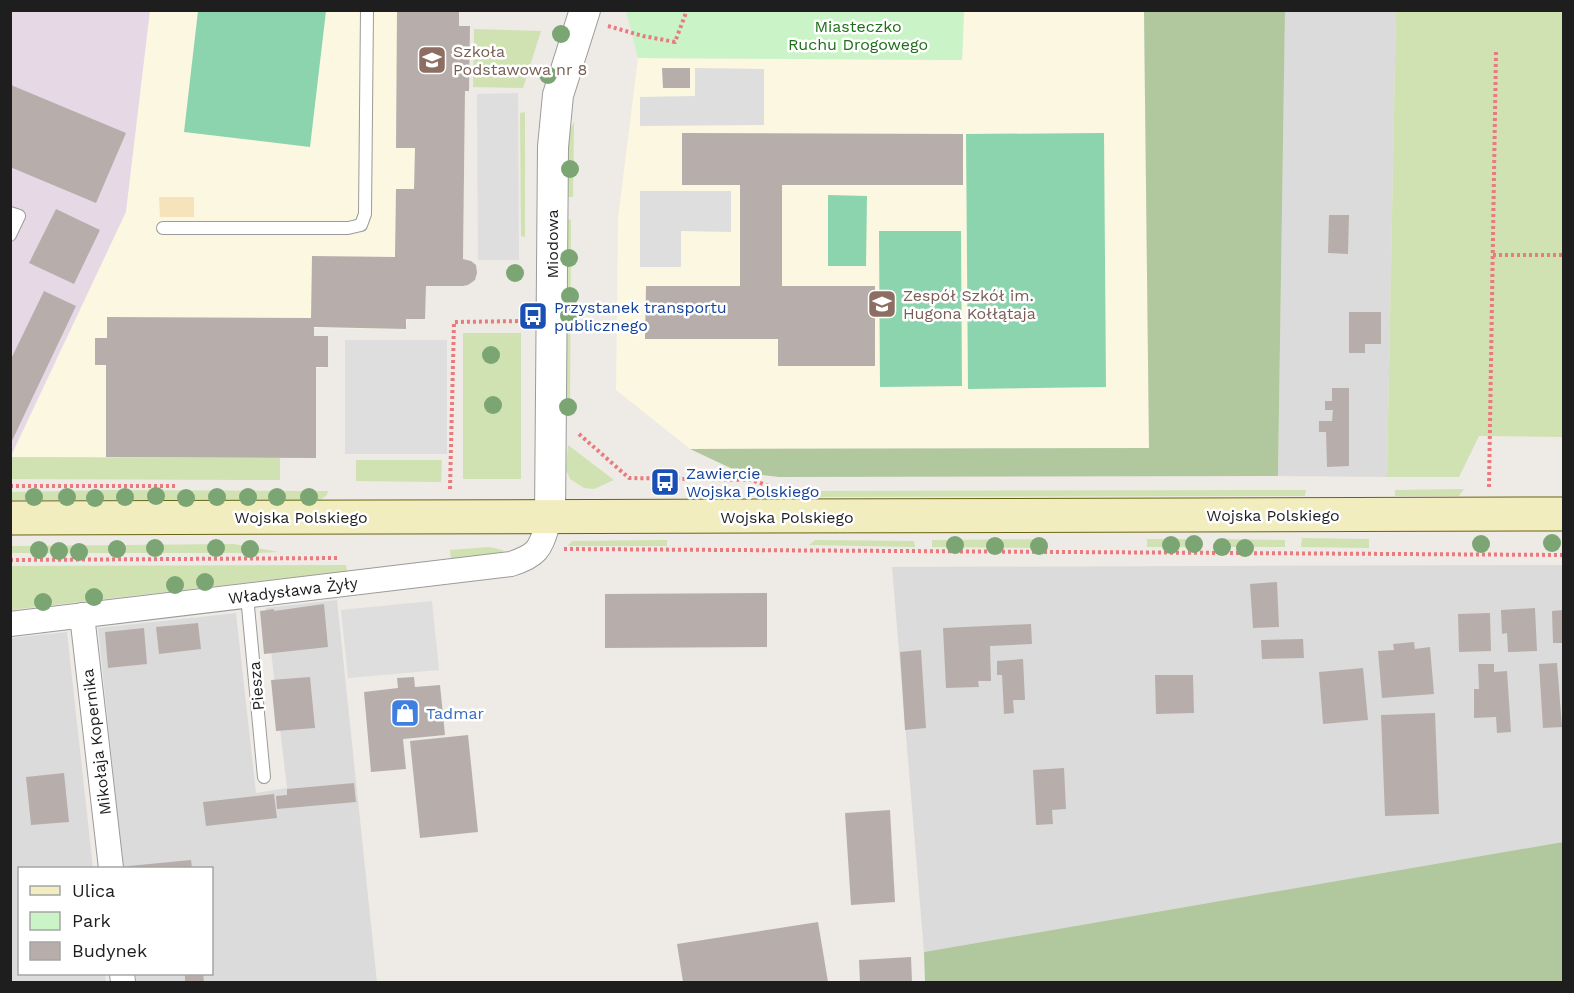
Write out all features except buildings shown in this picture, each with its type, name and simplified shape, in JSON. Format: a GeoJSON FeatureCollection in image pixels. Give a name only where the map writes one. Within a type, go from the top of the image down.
{"type":"FeatureCollection","features":[{"type":"Feature","properties":{"kind":"main road","name":"Wojska Polskiego"},"geometry":{"type":"LineString","coordinates":[[10,518],[550,518],[1485,495],[1563,514]]}},
{"type":"Feature","properties":{"kind":"street","name":"Miodowa"},"geometry":{"type":"LineString","coordinates":[[550,518],[554,119],[558,95],[595,17]]}},
{"type":"Feature","properties":{"kind":"street"},"geometry":{"type":"LineString","coordinates":[[539,549],[550,518]]}},
{"type":"Feature","properties":{"kind":"street","name":"Władysława Żyły"},"geometry":{"type":"LineString","coordinates":[[10,624],[511,564],[523,560],[539,549]]}},
{"type":"Feature","properties":{"kind":"street","name":"Mikołaja Kopernika"},"geometry":{"type":"LineString","coordinates":[[82,615],[111,867]]}},
{"type":"Feature","properties":{"kind":"lane"},"geometry":{"type":"LineString","coordinates":[[163,228],[348,228],[361,225],[365,214],[367,10]]}},
{"type":"Feature","properties":{"kind":"lane"},"geometry":{"type":"LineString","coordinates":[[10,213],[19,216],[10,235]]}},
{"type":"Feature","properties":{"kind":"lane","name":"Piesza"},"geometry":{"type":"LineString","coordinates":[[247,596],[264,777]]}},
{"type":"Feature","properties":{"kind":"path"},"geometry":{"type":"LineString","coordinates":[[595,17],[643,36],[675,42],[687,10]]}},
{"type":"Feature","properties":{"kind":"path"},"geometry":{"type":"LineString","coordinates":[[1485,495],[1493,255],[1496,51]]}},
{"type":"Feature","properties":{"kind":"path"},"geometry":{"type":"LineString","coordinates":[[1493,255],[1563,255]]}},
{"type":"Feature","properties":{"kind":"path"},"geometry":{"type":"LineString","coordinates":[[450,489],[454,322],[529,321]]}},
{"type":"Feature","properties":{"kind":"path"},"geometry":{"type":"LineString","coordinates":[[576,432],[629,478],[752,480],[773,487]]}},
{"type":"Feature","properties":{"kind":"path"},"geometry":{"type":"LineString","coordinates":[[10,486],[181,486]]}},
{"type":"Feature","properties":{"kind":"path"},"geometry":{"type":"LineString","coordinates":[[439,488],[461,488]]}},
{"type":"Feature","properties":{"kind":"path"},"geometry":{"type":"LineString","coordinates":[[539,549],[1563,555]]}},
{"type":"Feature","properties":{"kind":"path"},"geometry":{"type":"LineString","coordinates":[[10,560],[348,558]]}},
{"type":"Feature","properties":{"kind":"shaded area"},"geometry":{"type":"Polygon","coordinates":[[[11,11],[150,11],[126,212],[11,455],[11,11]]]}},
{"type":"Feature","properties":{"kind":"shaded area"},"geometry":{"type":"Polygon","coordinates":[[[150,11],[459,11],[459,26],[470,26],[465,91],[463,259],[476,265],[476,277],[468,285],[426,286],[425,319],[407,319],[406,329],[314,328],[314,336],[328,336],[328,367],[316,368],[316,458],[11,457],[126,212],[150,11]]]}},
{"type":"Feature","properties":{"kind":"shaded area","name":"Zespół Szkół im. Hugona Kołłątaja"},"geometry":{"type":"Polygon","coordinates":[[[964,11],[1144,11],[1149,448],[690,449],[616,390],[618,218],[638,58],[962,60],[964,11]]]}},
{"type":"Feature","properties":{"kind":"shaded area"},"geometry":{"type":"Polygon","coordinates":[[[1285,11],[1396,11],[1387,477],[1278,476],[1285,11]]]}},
{"type":"Feature","properties":{"kind":"shaded area"},"geometry":{"type":"Polygon","coordinates":[[[695,68],[764,69],[764,125],[640,126],[640,97],[695,96],[695,68]]]}},
{"type":"Feature","properties":{"kind":"shaded area"},"geometry":{"type":"Polygon","coordinates":[[[518,93],[519,260],[478,260],[477,94],[518,93]]]}},
{"type":"Feature","properties":{"kind":"shaded area"},"geometry":{"type":"Polygon","coordinates":[[[640,191],[731,191],[731,232],[681,231],[681,267],[640,267],[640,191]]]}},
{"type":"Feature","properties":{"kind":"shaded area"},"geometry":{"type":"Polygon","coordinates":[[[345,340],[447,340],[447,454],[345,454],[345,340]]]}},
{"type":"Feature","properties":{"kind":"shaded area"},"geometry":{"type":"Polygon","coordinates":[[[1563,565],[1563,842],[924,952],[892,567],[1563,565]]]}},
{"type":"Feature","properties":{"kind":"shaded area"},"geometry":{"type":"Polygon","coordinates":[[[337,600],[377,982],[136,982],[135,975],[213,975],[213,867],[123,867],[98,628],[236,613],[256,793],[287,788],[266,608],[337,600]]]}},
{"type":"Feature","properties":{"kind":"shaded area"},"geometry":{"type":"Polygon","coordinates":[[[432,601],[439,670],[348,678],[341,610],[432,601]]]}},
{"type":"Feature","properties":{"kind":"shaded area"},"geometry":{"type":"Polygon","coordinates":[[[67,632],[93,867],[18,867],[18,975],[105,975],[106,982],[11,982],[10,638],[67,632]]]}},
{"type":"Feature","properties":{"kind":"green space"},"geometry":{"type":"Polygon","coordinates":[[[198,11],[326,11],[310,147],[184,132],[198,11]]]}},
{"type":"Feature","properties":{"kind":"green space","name":"Miasteczko Ruchu Drogowego"},"geometry":{"type":"Polygon","coordinates":[[[626,11],[964,11],[962,60],[638,58],[626,11]]]}},
{"type":"Feature","properties":{"kind":"green space"},"geometry":{"type":"Polygon","coordinates":[[[1144,11],[1285,11],[1278,476],[779,477],[739,472],[690,449],[1149,448],[1144,11]]]}},
{"type":"Feature","properties":{"kind":"green space"},"geometry":{"type":"Polygon","coordinates":[[[1396,11],[1563,11],[1563,437],[1479,436],[1459,477],[1387,477],[1396,11]]]}},
{"type":"Feature","properties":{"kind":"green space"},"geometry":{"type":"Polygon","coordinates":[[[474,29],[541,31],[523,88],[473,87],[474,29]]]}},
{"type":"Feature","properties":{"kind":"green space"},"geometry":{"type":"Polygon","coordinates":[[[525,112],[525,237],[521,236],[520,113],[525,112]]]}},
{"type":"Feature","properties":{"kind":"green space"},"geometry":{"type":"Polygon","coordinates":[[[574,122],[573,197],[567,197],[567,148],[574,122]]]}},
{"type":"Feature","properties":{"kind":"green space"},"geometry":{"type":"Polygon","coordinates":[[[1104,133],[1106,387],[968,389],[966,134],[1104,133]]]}},
{"type":"Feature","properties":{"kind":"green space"},"geometry":{"type":"Polygon","coordinates":[[[828,195],[867,196],[866,266],[828,266],[828,195]]]}},
{"type":"Feature","properties":{"kind":"green space"},"geometry":{"type":"Polygon","coordinates":[[[567,219],[571,220],[570,416],[564,416],[567,219]]]}},
{"type":"Feature","properties":{"kind":"green space"},"geometry":{"type":"Polygon","coordinates":[[[879,231],[961,231],[962,386],[880,387],[879,231]]]}},
{"type":"Feature","properties":{"kind":"green space"},"geometry":{"type":"Polygon","coordinates":[[[463,333],[521,333],[521,479],[463,479],[463,333]]]}},
{"type":"Feature","properties":{"kind":"green space"},"geometry":{"type":"Polygon","coordinates":[[[568,445],[614,480],[594,489],[584,488],[570,479],[566,470],[568,445]]]}},
{"type":"Feature","properties":{"kind":"green space"},"geometry":{"type":"Polygon","coordinates":[[[11,457],[280,458],[280,480],[11,479],[11,457]]]}},
{"type":"Feature","properties":{"kind":"green space"},"geometry":{"type":"Polygon","coordinates":[[[356,460],[442,460],[441,482],[356,481],[356,460]]]}},
{"type":"Feature","properties":{"kind":"green space"},"geometry":{"type":"Polygon","coordinates":[[[1464,489],[1459,496],[1395,496],[1395,490],[1464,489]]]}},
{"type":"Feature","properties":{"kind":"green space"},"geometry":{"type":"Polygon","coordinates":[[[1306,490],[1305,496],[791,497],[771,491],[1306,490]]]}},
{"type":"Feature","properties":{"kind":"green space"},"geometry":{"type":"Polygon","coordinates":[[[328,491],[327,495],[320,500],[11,500],[11,492],[328,491]]]}},
{"type":"Feature","properties":{"kind":"green space"},"geometry":{"type":"Polygon","coordinates":[[[1302,538],[1369,539],[1369,548],[1301,547],[1302,538]]]}},
{"type":"Feature","properties":{"kind":"green space"},"geometry":{"type":"Polygon","coordinates":[[[1046,539],[1046,548],[932,547],[932,540],[1046,539]]]}},
{"type":"Feature","properties":{"kind":"green space"},"geometry":{"type":"Polygon","coordinates":[[[1147,539],[1201,539],[1201,547],[1147,547],[1147,539]]]}},
{"type":"Feature","properties":{"kind":"green space"},"geometry":{"type":"Polygon","coordinates":[[[1216,539],[1285,540],[1285,547],[1216,547],[1216,539]]]}},
{"type":"Feature","properties":{"kind":"green space"},"geometry":{"type":"Polygon","coordinates":[[[667,540],[667,546],[568,546],[572,541],[667,540]]]}},
{"type":"Feature","properties":{"kind":"green space"},"geometry":{"type":"Polygon","coordinates":[[[815,540],[914,541],[915,547],[809,545],[815,540]]]}},
{"type":"Feature","properties":{"kind":"green space"},"geometry":{"type":"Polygon","coordinates":[[[234,544],[279,552],[10,553],[11,546],[234,544]]]}},
{"type":"Feature","properties":{"kind":"green space"},"geometry":{"type":"Polygon","coordinates":[[[489,547],[503,550],[503,555],[451,560],[450,550],[489,547]]]}},
{"type":"Feature","properties":{"kind":"green space"},"geometry":{"type":"Polygon","coordinates":[[[346,565],[347,571],[11,610],[11,566],[346,565]]]}},
{"type":"Feature","properties":{"kind":"green space"},"geometry":{"type":"Polygon","coordinates":[[[1563,842],[1563,982],[925,982],[924,952],[1563,842]]]}},
{"type":"Feature","properties":{"kind":"sand"},"geometry":{"type":"Polygon","coordinates":[[[159,197],[194,197],[194,217],[160,217],[159,197]]]}},
{"type":"Feature","properties":{"kind":"place","name":"Szkoła Podstawowa nr 8"},"geometry":{"type":"Point","coordinates":[432,60]}},
{"type":"Feature","properties":{"kind":"place","name":"Zespół Szkół im. Hugona Kołłątaja"},"geometry":{"type":"Point","coordinates":[882,304]}},
{"type":"Feature","properties":{"kind":"place","name":"Przystanek transportu publicznego"},"geometry":{"type":"Point","coordinates":[533,316]}},
{"type":"Feature","properties":{"kind":"place","name":"Zawiercie Wojska Polskiego"},"geometry":{"type":"Point","coordinates":[665,482]}},
{"type":"Feature","properties":{"kind":"place","name":"Tadmar"},"geometry":{"type":"Point","coordinates":[405,713]}}]}
